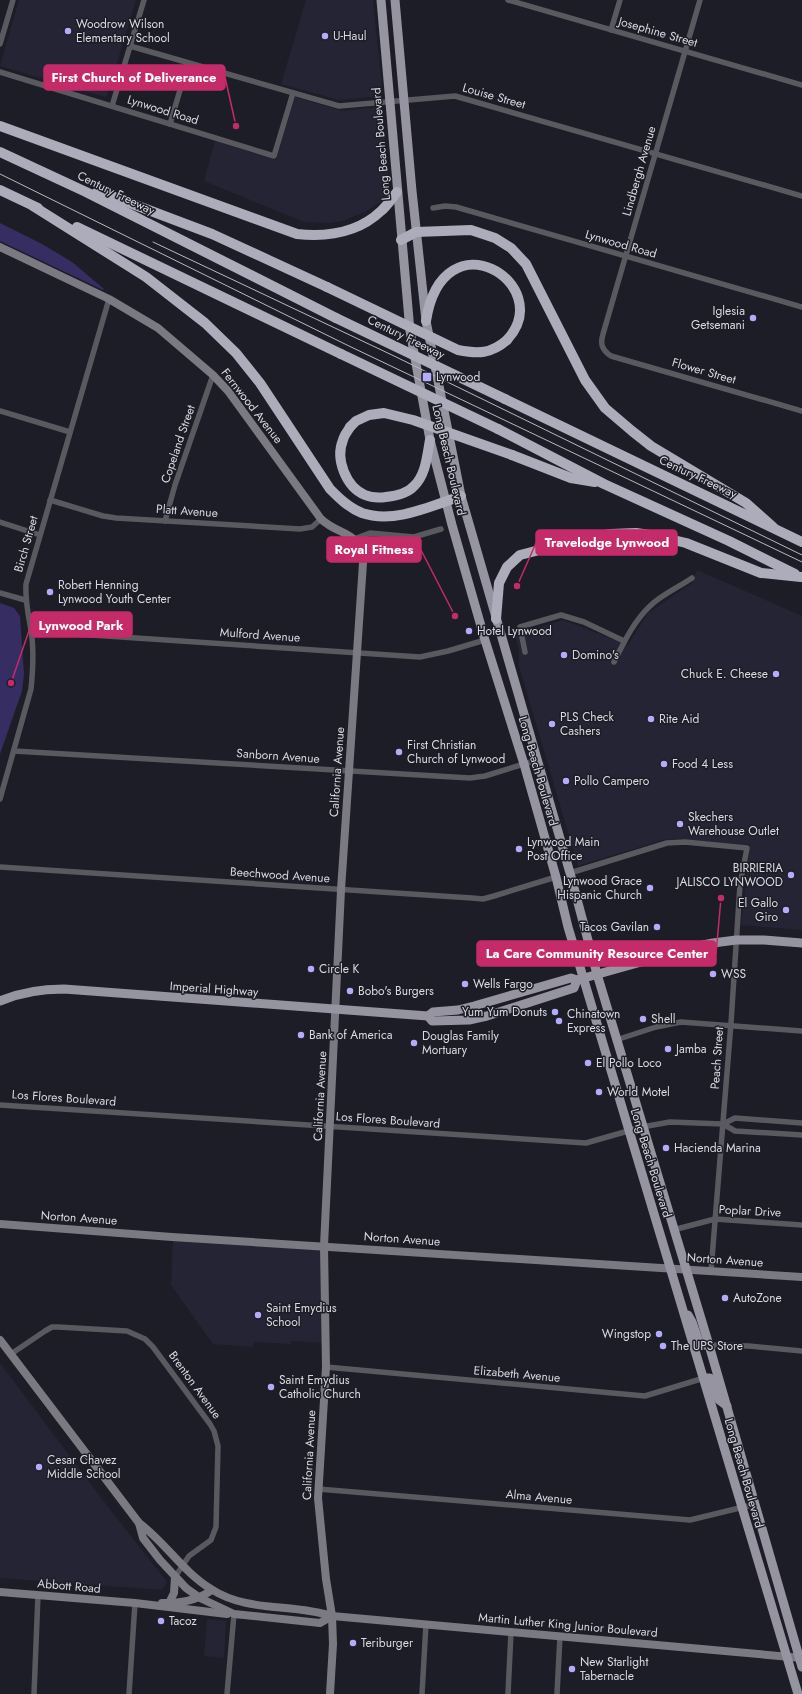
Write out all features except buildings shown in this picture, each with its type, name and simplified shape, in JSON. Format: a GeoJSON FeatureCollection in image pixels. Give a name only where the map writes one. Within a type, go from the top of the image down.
{"type":"FeatureCollection","features":[{"type":"Feature","properties":{"kind":"highway"},"geometry":{"type":"LineString","coordinates":[[0,126],[297,234],[315,236],[330,235],[351,229],[381,212],[397,192]]}},
{"type":"Feature","properties":{"kind":"highway","name":"Century Freeway"},"geometry":{"type":"LineString","coordinates":[[0,152],[86,192],[336,318],[802,542]]}},
{"type":"Feature","properties":{"kind":"highway"},"geometry":{"type":"LineString","coordinates":[[0,190],[498,429],[604,484],[760,556],[801,578]]}},
{"type":"Feature","properties":{"kind":"highway"},"geometry":{"type":"LineString","coordinates":[[86,192],[106,194],[212,234],[458,350],[474,353],[499,347],[514,332],[518,319],[519,303],[515,291],[507,279],[495,270],[482,265],[471,265],[449,272],[438,283],[427,310],[426,321]]}},
{"type":"Feature","properties":{"kind":"highway"},"geometry":{"type":"LineString","coordinates":[[33,206],[146,277],[205,323],[236,353],[260,383],[330,489],[344,503],[361,513],[378,517],[405,514],[461,496]]}},
{"type":"Feature","properties":{"kind":"highway"},"geometry":{"type":"LineString","coordinates":[[401,240],[416,232],[471,230],[494,238],[511,248],[526,264],[585,380],[605,408],[651,446],[746,504],[773,527]]}},
{"type":"Feature","properties":{"kind":"highway"},"geometry":{"type":"LineString","coordinates":[[430,440],[424,469],[414,486],[396,496],[376,498],[364,494],[350,484],[340,460],[342,441],[350,427],[356,421],[369,415],[384,413],[413,420],[512,455],[571,478],[604,484]]}},
{"type":"Feature","properties":{"kind":"highway"},"geometry":{"type":"LineString","coordinates":[[496,619],[499,583],[507,567],[520,555],[590,537],[612,534],[636,533],[672,539],[686,543],[762,573],[801,578]]}},
{"type":"Feature","properties":{"kind":"main road","name":"Long Beach Boulevard"},"geometry":{"type":"LineString","coordinates":[[381,0],[410,331],[430,440],[485,640],[524,764],[556,877],[580,979],[704,1378],[798,1694]]}},
{"type":"Feature","properties":{"kind":"main road","name":"Long Beach Boulevard"},"geometry":{"type":"LineString","coordinates":[[394,0],[426,321],[461,496],[570,873],[616,1040],[709,1345],[756,1504],[775,1576],[801,1661]]}},
{"type":"Feature","properties":{"kind":"main road","name":"Imperial Highway"},"geometry":{"type":"LineString","coordinates":[[0,998],[30,991],[64,989],[428,1016],[432,1021],[469,1020],[574,988],[580,979],[698,946],[736,940],[802,943]]}},
{"type":"Feature","properties":{"kind":"main road"},"geometry":{"type":"LineString","coordinates":[[683,1313],[690,1317],[700,1345],[709,1345]]}},
{"type":"Feature","properties":{"kind":"main road"},"geometry":{"type":"LineString","coordinates":[[704,1378],[710,1378],[718,1400],[727,1406]]}},
{"type":"Feature","properties":{"kind":"street"},"geometry":{"type":"LineString","coordinates":[[0,44],[13,0]]}},
{"type":"Feature","properties":{"kind":"street"},"geometry":{"type":"LineString","coordinates":[[112,106],[144,0]]}},
{"type":"Feature","properties":{"kind":"street","name":"Josephine Street"},"geometry":{"type":"LineString","coordinates":[[508,0],[802,85]]}},
{"type":"Feature","properties":{"kind":"street"},"geometry":{"type":"LineString","coordinates":[[611,30],[620,0]]}},
{"type":"Feature","properties":{"kind":"street","name":"Lindbergh Avenue"},"geometry":{"type":"LineString","coordinates":[[603,348],[601,338],[700,0]]}},
{"type":"Feature","properties":{"kind":"street","name":"Louise Street"},"geometry":{"type":"LineString","coordinates":[[130,46],[339,106],[455,96],[802,196]]}},
{"type":"Feature","properties":{"kind":"street"},"geometry":{"type":"LineString","coordinates":[[170,124],[188,63]]}},
{"type":"Feature","properties":{"kind":"street","name":"Lynwood Road"},"geometry":{"type":"LineString","coordinates":[[0,72],[274,156],[293,93]]}},
{"type":"Feature","properties":{"kind":"street","name":"Lynwood Road"},"geometry":{"type":"LineString","coordinates":[[433,208],[445,206],[456,207],[802,307]]}},
{"type":"Feature","properties":{"kind":"street","name":"Fernwood Avenue"},"geometry":{"type":"LineString","coordinates":[[0,247],[109,299],[158,328],[213,375],[246,414],[321,519]]}},
{"type":"Feature","properties":{"kind":"street","name":"Birch Street"},"geometry":{"type":"LineString","coordinates":[[0,799],[31,689],[31,631],[25,600],[26,584],[109,299]]}},
{"type":"Feature","properties":{"kind":"street","name":"Flower Street"},"geometry":{"type":"LineString","coordinates":[[603,348],[611,356],[802,411]]}},
{"type":"Feature","properties":{"kind":"street","name":"Copeland Street"},"geometry":{"type":"LineString","coordinates":[[165,521],[175,485],[213,375]]}},
{"type":"Feature","properties":{"kind":"street"},"geometry":{"type":"LineString","coordinates":[[0,411],[70,432]]}},
{"type":"Feature","properties":{"kind":"street","name":"Platt Avenue"},"geometry":{"type":"LineString","coordinates":[[50,500],[109,517],[165,521],[300,529],[312,527],[321,519]]}},
{"type":"Feature","properties":{"kind":"street"},"geometry":{"type":"LineString","coordinates":[[321,519],[330,526],[354,539],[370,533],[414,537],[441,529]]}},
{"type":"Feature","properties":{"kind":"street"},"geometry":{"type":"LineString","coordinates":[[0,522],[40,534]]}},
{"type":"Feature","properties":{"kind":"street","name":"California Avenue"},"geometry":{"type":"LineString","coordinates":[[330,1694],[334,1644],[332,1616],[326,1579],[318,1488],[326,1367],[324,1246],[335,1010],[341,890],[363,563],[362,554],[354,539]]}},
{"type":"Feature","properties":{"kind":"street"},"geometry":{"type":"LineString","coordinates":[[614,662],[624,641],[650,606],[692,578]]}},
{"type":"Feature","properties":{"kind":"street"},"geometry":{"type":"LineString","coordinates":[[0,593],[25,600]]}},
{"type":"Feature","properties":{"kind":"street"},"geometry":{"type":"LineString","coordinates":[[525,652],[520,627],[561,616],[584,622],[624,641]]}},
{"type":"Feature","properties":{"kind":"street","name":"Mulford Avenue"},"geometry":{"type":"LineString","coordinates":[[31,631],[420,657],[448,651],[485,640]]}},
{"type":"Feature","properties":{"kind":"street","name":"Sanborn Avenue"},"geometry":{"type":"LineString","coordinates":[[14,751],[470,778],[485,776],[537,760]]}},
{"type":"Feature","properties":{"kind":"street","name":"Peach Street"},"geometry":{"type":"LineString","coordinates":[[570,873],[667,843],[684,842],[747,848],[740,885],[731,1026],[711,1271]]}},
{"type":"Feature","properties":{"kind":"street","name":"Beechwood Avenue"},"geometry":{"type":"LineString","coordinates":[[0,867],[483,899],[556,877]]}},
{"type":"Feature","properties":{"kind":"street"},"geometry":{"type":"LineString","coordinates":[[616,1040],[656,1027],[681,1022],[802,1031]]}},
{"type":"Feature","properties":{"kind":"street","name":"Los Flores Boulevard"},"geometry":{"type":"LineString","coordinates":[[0,1105],[586,1143],[628,1130],[670,1122],[723,1124],[735,1131],[802,1135]]}},
{"type":"Feature","properties":{"kind":"street","name":"Los Flores Boulevard"},"geometry":{"type":"LineString","coordinates":[[723,1124],[735,1118],[802,1123]]}},
{"type":"Feature","properties":{"kind":"street","name":"Poplar Drive"},"geometry":{"type":"LineString","coordinates":[[673,1230],[715,1219],[802,1225]]}},
{"type":"Feature","properties":{"kind":"street","name":"Norton Avenue"},"geometry":{"type":"LineString","coordinates":[[0,1224],[172,1237],[802,1277]]}},
{"type":"Feature","properties":{"kind":"street","name":"Brenton Avenue"},"geometry":{"type":"LineString","coordinates":[[12,1354],[45,1330],[58,1327],[127,1331],[145,1339],[153,1347],[210,1424],[218,1446],[214,1534],[211,1540],[189,1556],[175,1577]]}},
{"type":"Feature","properties":{"kind":"street","name":"Martin Luther King Junior Boulevard"},"geometry":{"type":"LineString","coordinates":[[0,1340],[139,1523],[153,1533],[197,1580],[212,1590],[235,1601],[253,1605],[320,1612],[332,1616],[787,1657],[801,1661]]}},
{"type":"Feature","properties":{"kind":"street"},"geometry":{"type":"LineString","coordinates":[[709,1345],[736,1345],[802,1351]]}},
{"type":"Feature","properties":{"kind":"street","name":"Elizabeth Avenue"},"geometry":{"type":"LineString","coordinates":[[326,1367],[645,1396],[704,1378]]}},
{"type":"Feature","properties":{"kind":"street","name":"Alma Avenue"},"geometry":{"type":"LineString","coordinates":[[318,1488],[690,1520],[756,1504]]}},
{"type":"Feature","properties":{"kind":"street","name":"Martin Luther King Junior Boulevard"},"geometry":{"type":"LineString","coordinates":[[139,1523],[143,1538],[175,1577],[186,1588],[200,1598],[234,1614],[320,1622],[332,1616]]}},
{"type":"Feature","properties":{"kind":"street"},"geometry":{"type":"LineString","coordinates":[[169,1603],[174,1593],[175,1577]]}},
{"type":"Feature","properties":{"kind":"street","name":"Abbott Road"},"geometry":{"type":"LineString","coordinates":[[135,1603],[169,1603],[200,1598],[212,1590]]}},
{"type":"Feature","properties":{"kind":"street","name":"Abbott Road"},"geometry":{"type":"LineString","coordinates":[[0,1592],[135,1603],[234,1614]]}},
{"type":"Feature","properties":{"kind":"street"},"geometry":{"type":"LineString","coordinates":[[34,1694],[38,1595]]}},
{"type":"Feature","properties":{"kind":"street"},"geometry":{"type":"LineString","coordinates":[[129,1694],[135,1603]]}},
{"type":"Feature","properties":{"kind":"street"},"geometry":{"type":"LineString","coordinates":[[227,1694],[234,1614]]}},
{"type":"Feature","properties":{"kind":"street"},"geometry":{"type":"LineString","coordinates":[[422,1694],[426,1624]]}},
{"type":"Feature","properties":{"kind":"street"},"geometry":{"type":"LineString","coordinates":[[508,1694],[511,1632]]}},
{"type":"Feature","properties":{"kind":"street"},"geometry":{"type":"LineString","coordinates":[[557,1694],[560,1636]]}},
{"type":"Feature","properties":{"kind":"shaded area","name":"Woodrow Wilson Elementary School"},"geometry":{"type":"Polygon","coordinates":[[[19,0],[136,0],[107,96],[105,97],[0,66],[19,0]]]}},
{"type":"Feature","properties":{"kind":"shaded area"},"geometry":{"type":"Polygon","coordinates":[[[306,0],[373,0],[382,88],[380,96],[339,100],[281,84],[306,0]]]}},
{"type":"Feature","properties":{"kind":"shaded area"},"geometry":{"type":"Polygon","coordinates":[[[295,97],[342,111],[379,107],[382,110],[390,185],[386,198],[365,212],[342,221],[330,223],[304,222],[204,181],[215,141],[276,160],[295,97]]]}},
{"type":"Feature","properties":{"kind":"shaded area"},"geometry":{"type":"Polygon","coordinates":[[[0,223],[42,244],[72,262],[104,289],[103,290],[0,241],[0,223]]]}},
{"type":"Feature","properties":{"kind":"shaded area"},"geometry":{"type":"Polygon","coordinates":[[[697,570],[802,616],[802,930],[741,925],[750,845],[676,839],[663,840],[578,866],[519,666],[519,649],[515,635],[563,620],[628,645],[648,613],[692,583],[697,570]]]}},
{"type":"Feature","properties":{"kind":"shaded area"},"geometry":{"type":"Polygon","coordinates":[[[0,603],[14,608],[20,616],[24,674],[22,691],[0,754],[0,603]]]}},
{"type":"Feature","properties":{"kind":"shaded area","name":"Saint Emydius School"},"geometry":{"type":"Polygon","coordinates":[[[173,1238],[323,1247],[324,1343],[291,1341],[291,1344],[254,1342],[253,1347],[213,1344],[171,1285],[173,1238]]]}},
{"type":"Feature","properties":{"kind":"shaded area","name":"Cesar Chavez Middle School"},"geometry":{"type":"Polygon","coordinates":[[[0,1363],[111,1511],[167,1582],[162,1590],[0,1578],[0,1363]]]}},
{"type":"Feature","properties":{"kind":"shaded area"},"geometry":{"type":"Polygon","coordinates":[[[207,1619],[226,1621],[224,1658],[204,1656],[207,1619]]]}},
{"type":"Feature","properties":{"kind":"tram line"},"geometry":{"type":"LineString","coordinates":[[0,174],[349,346],[802,562]]}},
{"type":"Feature","properties":{"kind":"tram line"},"geometry":{"type":"LineString","coordinates":[[153,242],[392,355],[802,555]]}},
{"type":"Feature","properties":{"kind":"place","name":"Woodrow Wilson Elementary School"},"geometry":{"type":"Point","coordinates":[68,31]}},
{"type":"Feature","properties":{"kind":"place","name":"U-Haul"},"geometry":{"type":"Point","coordinates":[325,36]}},
{"type":"Feature","properties":{"kind":"place","name":"First Church of Deliverance"},"geometry":{"type":"Point","coordinates":[236,126]}},
{"type":"Feature","properties":{"kind":"place","name":"Iglesia Getsemani"},"geometry":{"type":"Point","coordinates":[753,318]}},
{"type":"Feature","properties":{"kind":"place","name":"Lynwood"},"geometry":{"type":"Point","coordinates":[427,377]}},
{"type":"Feature","properties":{"kind":"place","name":"Travelodge Lynwood"},"geometry":{"type":"Point","coordinates":[517,586]}},
{"type":"Feature","properties":{"kind":"place","name":"Robert Henning Lynwood Youth Center"},"geometry":{"type":"Point","coordinates":[50,592]}},
{"type":"Feature","properties":{"kind":"place","name":"Royal Fitness"},"geometry":{"type":"Point","coordinates":[455,616]}},
{"type":"Feature","properties":{"kind":"place","name":"Hotel Lynwood"},"geometry":{"type":"Point","coordinates":[469,631]}},
{"type":"Feature","properties":{"kind":"place","name":"Domino's"},"geometry":{"type":"Point","coordinates":[564,655]}},
{"type":"Feature","properties":{"kind":"place","name":"Chuck E. Cheese"},"geometry":{"type":"Point","coordinates":[776,674]}},
{"type":"Feature","properties":{"kind":"place","name":"Lynwood Park"},"geometry":{"type":"Point","coordinates":[11,683]}},
{"type":"Feature","properties":{"kind":"place","name":"Rite Aid"},"geometry":{"type":"Point","coordinates":[651,719]}},
{"type":"Feature","properties":{"kind":"place","name":"PLS Check Cashers"},"geometry":{"type":"Point","coordinates":[552,724]}},
{"type":"Feature","properties":{"kind":"place","name":"First Christian Church of Lynwood"},"geometry":{"type":"Point","coordinates":[399,752]}},
{"type":"Feature","properties":{"kind":"place","name":"Food 4 Less"},"geometry":{"type":"Point","coordinates":[664,764]}},
{"type":"Feature","properties":{"kind":"place","name":"Pollo Campero"},"geometry":{"type":"Point","coordinates":[566,781]}},
{"type":"Feature","properties":{"kind":"place","name":"Skechers Warehouse Outlet"},"geometry":{"type":"Point","coordinates":[680,824]}},
{"type":"Feature","properties":{"kind":"place","name":"Lynwood Main Post Office"},"geometry":{"type":"Point","coordinates":[519,849]}},
{"type":"Feature","properties":{"kind":"place","name":"BIRRIERIA JALISCO LYNWOOD"},"geometry":{"type":"Point","coordinates":[791,875]}},
{"type":"Feature","properties":{"kind":"place","name":"Lynwood Grace Hispanic Church"},"geometry":{"type":"Point","coordinates":[650,888]}},
{"type":"Feature","properties":{"kind":"place","name":"La Care Community Resource Center"},"geometry":{"type":"Point","coordinates":[721,898]}},
{"type":"Feature","properties":{"kind":"place","name":"El Gallo Giro"},"geometry":{"type":"Point","coordinates":[786,910]}},
{"type":"Feature","properties":{"kind":"place","name":"Tacos Gavilan"},"geometry":{"type":"Point","coordinates":[657,927]}},
{"type":"Feature","properties":{"kind":"place","name":"Circle K"},"geometry":{"type":"Point","coordinates":[311,969]}},
{"type":"Feature","properties":{"kind":"place","name":"WSS"},"geometry":{"type":"Point","coordinates":[713,974]}},
{"type":"Feature","properties":{"kind":"place","name":"Wells Fargo"},"geometry":{"type":"Point","coordinates":[465,984]}},
{"type":"Feature","properties":{"kind":"place","name":"Bobo's Burgers"},"geometry":{"type":"Point","coordinates":[350,991]}},
{"type":"Feature","properties":{"kind":"place","name":"Yum Yum Donuts"},"geometry":{"type":"Point","coordinates":[555,1012]}},
{"type":"Feature","properties":{"kind":"place","name":"Shell"},"geometry":{"type":"Point","coordinates":[643,1019]}},
{"type":"Feature","properties":{"kind":"place","name":"Chinatown Express"},"geometry":{"type":"Point","coordinates":[559,1021]}},
{"type":"Feature","properties":{"kind":"place","name":"Bank of America"},"geometry":{"type":"Point","coordinates":[301,1035]}},
{"type":"Feature","properties":{"kind":"place","name":"Douglas Family Mortuary"},"geometry":{"type":"Point","coordinates":[414,1043]}},
{"type":"Feature","properties":{"kind":"place","name":"Jamba"},"geometry":{"type":"Point","coordinates":[668,1049]}},
{"type":"Feature","properties":{"kind":"place","name":"El Pollo Loco"},"geometry":{"type":"Point","coordinates":[588,1063]}},
{"type":"Feature","properties":{"kind":"place","name":"World Motel"},"geometry":{"type":"Point","coordinates":[599,1092]}},
{"type":"Feature","properties":{"kind":"place","name":"Hacienda Marina"},"geometry":{"type":"Point","coordinates":[666,1148]}},
{"type":"Feature","properties":{"kind":"place","name":"AutoZone"},"geometry":{"type":"Point","coordinates":[725,1298]}},
{"type":"Feature","properties":{"kind":"place","name":"Saint Emydius School"},"geometry":{"type":"Point","coordinates":[258,1315]}},
{"type":"Feature","properties":{"kind":"place","name":"Wingstop"},"geometry":{"type":"Point","coordinates":[659,1334]}},
{"type":"Feature","properties":{"kind":"place","name":"The UPS Store"},"geometry":{"type":"Point","coordinates":[663,1346]}},
{"type":"Feature","properties":{"kind":"place","name":"Saint Emydius Catholic Church"},"geometry":{"type":"Point","coordinates":[271,1387]}},
{"type":"Feature","properties":{"kind":"place","name":"Cesar Chavez Middle School"},"geometry":{"type":"Point","coordinates":[39,1467]}},
{"type":"Feature","properties":{"kind":"place","name":"Tacoz"},"geometry":{"type":"Point","coordinates":[161,1621]}},
{"type":"Feature","properties":{"kind":"place","name":"Teriburger"},"geometry":{"type":"Point","coordinates":[353,1643]}},
{"type":"Feature","properties":{"kind":"place","name":"New Starlight Tabernacle"},"geometry":{"type":"Point","coordinates":[572,1669]}}]}
